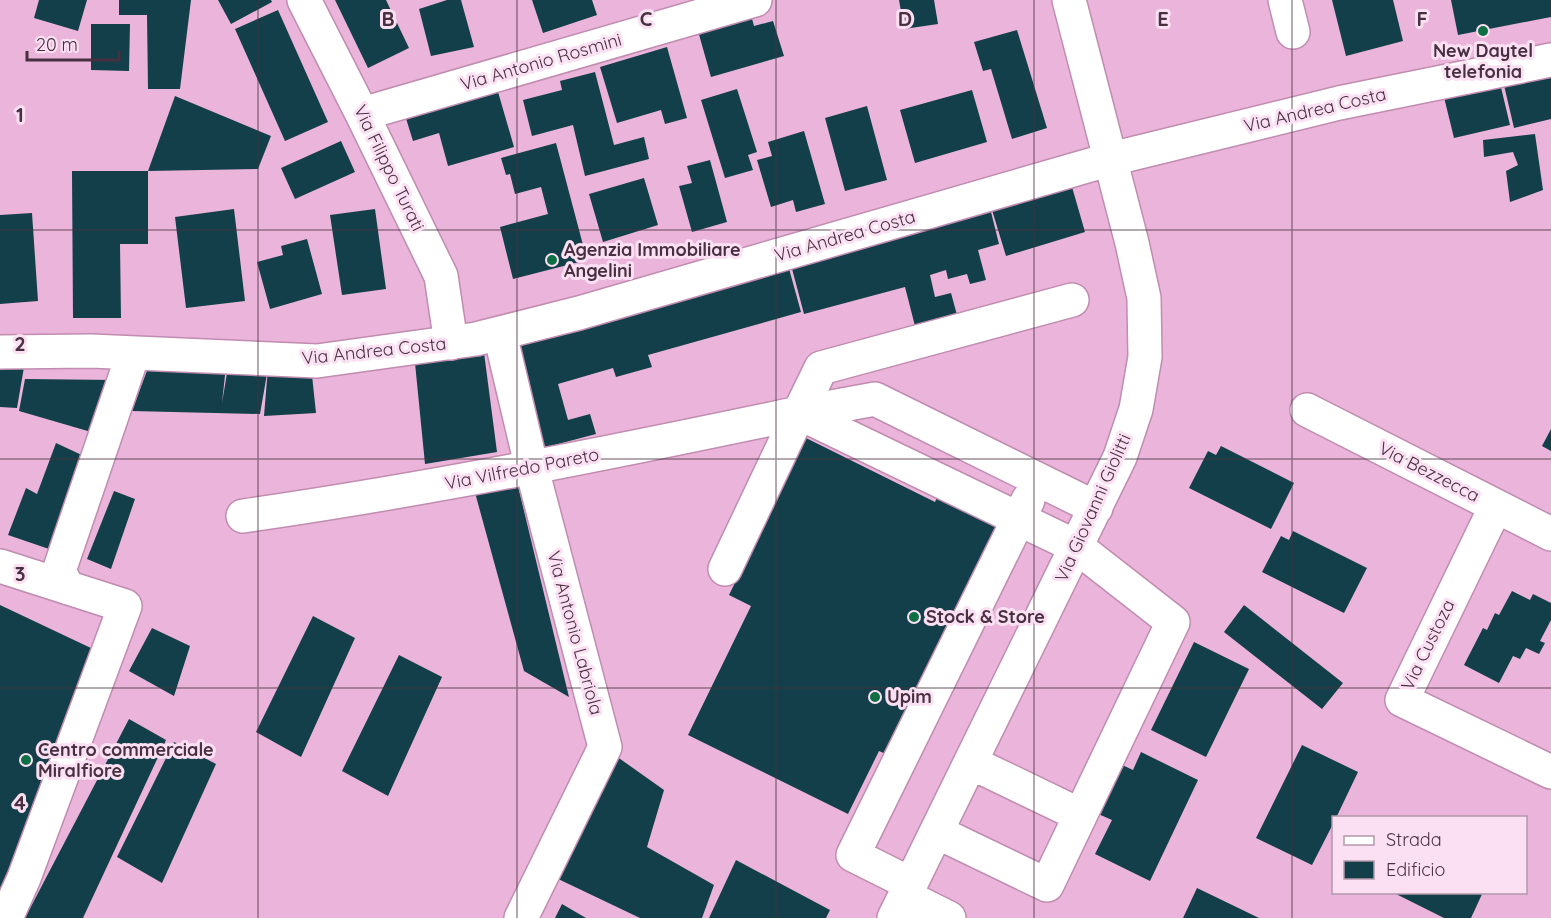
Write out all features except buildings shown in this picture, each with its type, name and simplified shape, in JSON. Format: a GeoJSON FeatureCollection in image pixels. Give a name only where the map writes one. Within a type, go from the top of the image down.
{"type":"FeatureCollection","features":[{"type":"Feature","properties":{"kind":"street","name":"Via Filippo Turati"},"geometry":{"type":"LineString","coordinates":[[304,0],[441,276],[451,343]]}},
{"type":"Feature","properties":{"kind":"street","name":"Via Antonio Rosmini"},"geometry":{"type":"LineString","coordinates":[[362,114],[755,0]]}},
{"type":"Feature","properties":{"kind":"street","name":"Via Giovanni Giolitti"},"geometry":{"type":"LineString","coordinates":[[903,900],[1096,508],[1123,448],[1136,409],[1145,357],[1144,298],[1069,0]]}},
{"type":"Feature","properties":{"kind":"street"},"geometry":{"type":"LineString","coordinates":[[1285,0],[1293,32]]}},
{"type":"Feature","properties":{"kind":"street","name":"Via Andrea Costa"},"geometry":{"type":"LineString","coordinates":[[0,352],[91,351],[316,361],[500,334],[1110,159],[1339,103],[1551,60]]}},
{"type":"Feature","properties":{"kind":"street"},"geometry":{"type":"LineString","coordinates":[[725,568],[821,368],[1072,300]]}},
{"type":"Feature","properties":{"kind":"street","name":"Via Antonio Labriola"},"geometry":{"type":"LineString","coordinates":[[500,334],[531,469],[605,747],[521,918]]}},
{"type":"Feature","properties":{"kind":"street"},"geometry":{"type":"LineString","coordinates":[[68,588],[59,571],[133,354]]}},
{"type":"Feature","properties":{"kind":"street","name":"Via Vilfredo Pareto"},"geometry":{"type":"LineString","coordinates":[[243,516],[363,499],[531,469],[875,399],[1096,508]]}},
{"type":"Feature","properties":{"kind":"street","name":"Via Bezzecca"},"geometry":{"type":"LineString","coordinates":[[1307,410],[1551,534]]}},
{"type":"Feature","properties":{"kind":"street"},"geometry":{"type":"LineString","coordinates":[[799,413],[1077,547],[1173,622],[1047,885],[937,832]]}},
{"type":"Feature","properties":{"kind":"street"},"geometry":{"type":"LineString","coordinates":[[949,918],[903,900],[853,855],[1038,479]]}},
{"type":"Feature","properties":{"kind":"street","name":"Via Custoza"},"geometry":{"type":"LineString","coordinates":[[1496,506],[1402,700],[1551,772]]}},
{"type":"Feature","properties":{"kind":"street"},"geometry":{"type":"LineString","coordinates":[[0,566],[125,606],[24,878],[6,918]]}},
{"type":"Feature","properties":{"kind":"street"},"geometry":{"type":"LineString","coordinates":[[972,763],[1080,815]]}},
{"type":"Feature","properties":{"kind":"place","name":"New Daytel telefonia"},"geometry":{"type":"Point","coordinates":[1483,31]}},
{"type":"Feature","properties":{"kind":"place","name":"Agenzia Immobiliare Angelini"},"geometry":{"type":"Point","coordinates":[552,260]}},
{"type":"Feature","properties":{"kind":"place","name":"Stock & Store"},"geometry":{"type":"Point","coordinates":[914,617]}},
{"type":"Feature","properties":{"kind":"place","name":"Upim"},"geometry":{"type":"Point","coordinates":[875,697]}},
{"type":"Feature","properties":{"kind":"place","name":"Centro commerciale Miralfiore"},"geometry":{"type":"Point","coordinates":[26,760]}}]}
